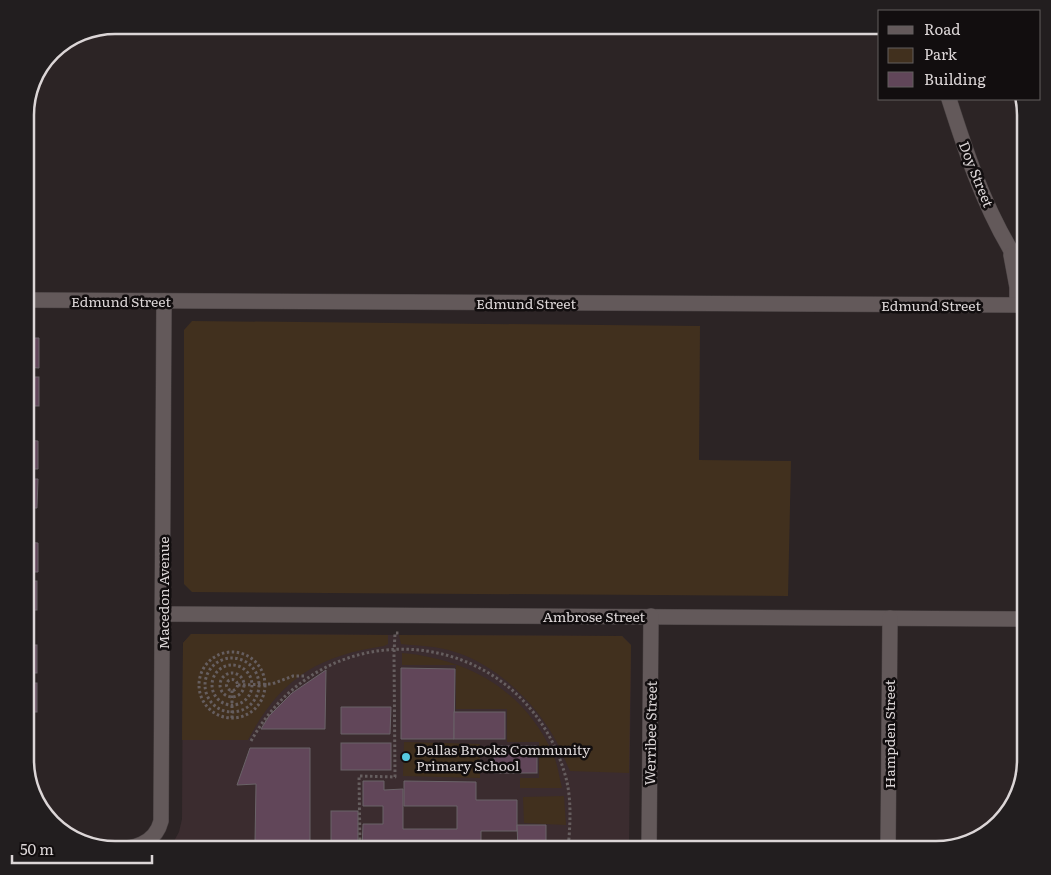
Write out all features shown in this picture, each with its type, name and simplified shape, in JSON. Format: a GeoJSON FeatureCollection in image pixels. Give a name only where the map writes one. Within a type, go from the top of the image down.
{"type":"FeatureCollection","features":[{"type":"Feature","properties":{"kind":"street","name":"Doy Street"},"geometry":{"type":"LineString","coordinates":[[949,100],[975,174],[1008,247],[1017,284]]}},
{"type":"Feature","properties":{"kind":"street","name":"Doy Street"},"geometry":{"type":"LineString","coordinates":[[1008,247],[1017,260]]}},
{"type":"Feature","properties":{"kind":"street","name":"Edmund Street"},"geometry":{"type":"LineString","coordinates":[[34,300],[1017,305]]}},
{"type":"Feature","properties":{"kind":"street","name":"Macedon Avenue"},"geometry":{"type":"LineString","coordinates":[[147,841],[156,834],[161,821],[164,301]]}},
{"type":"Feature","properties":{"kind":"street","name":"Ambrose Street"},"geometry":{"type":"LineString","coordinates":[[163,614],[1017,619]]}},
{"type":"Feature","properties":{"kind":"street","name":"Werribee Street"},"geometry":{"type":"LineString","coordinates":[[649,841],[652,616]]}},
{"type":"Feature","properties":{"kind":"street","name":"Hampden Street"},"geometry":{"type":"LineString","coordinates":[[888,841],[890,618]]}},
{"type":"Feature","properties":{"kind":"path"},"geometry":{"type":"LineString","coordinates":[[360,841],[359,776],[395,777],[394,649],[395,633],[401,633],[402,615]]}},
{"type":"Feature","properties":{"kind":"path"},"geometry":{"type":"LineString","coordinates":[[251,741],[273,708],[306,676],[327,665],[351,656],[394,649],[428,651],[456,657],[506,685],[526,705],[557,753],[566,779],[570,828],[569,841]]}},
{"type":"Feature","properties":{"kind":"path"},"geometry":{"type":"LineString","coordinates":[[233,652],[233,658]]}},
{"type":"Feature","properties":{"kind":"path"},"geometry":{"type":"LineString","coordinates":[[233,652],[249,656],[258,663],[264,673],[266,685],[262,700],[252,712],[232,718],[212,712],[205,704],[199,684],[201,673],[207,663],[216,656],[233,652]]}},
{"type":"Feature","properties":{"kind":"path"},"geometry":{"type":"LineString","coordinates":[[226,658],[227,665]]}},
{"type":"Feature","properties":{"kind":"path"},"geometry":{"type":"LineString","coordinates":[[226,658],[240,659],[254,667],[260,685],[255,701],[248,707],[232,712],[216,707],[210,701],[205,684],[207,675],[212,667],[226,658]]}},
{"type":"Feature","properties":{"kind":"path"},"geometry":{"type":"LineString","coordinates":[[238,665],[240,659]]}},
{"type":"Feature","properties":{"kind":"path"},"geometry":{"type":"LineString","coordinates":[[227,665],[238,665],[248,672],[253,685],[249,697],[239,704],[226,704],[216,696],[212,684],[213,677],[227,665]]}},
{"type":"Feature","properties":{"kind":"path"},"geometry":{"type":"LineString","coordinates":[[219,670],[224,676]]}},
{"type":"Feature","properties":{"kind":"path"},"geometry":{"type":"LineString","coordinates":[[227,685],[232,679],[232,673]]}},
{"type":"Feature","properties":{"kind":"path"},"geometry":{"type":"LineString","coordinates":[[232,673],[241,677],[244,685],[242,692],[232,696],[225,694],[221,684],[224,676],[232,673]]}},
{"type":"Feature","properties":{"kind":"path"},"geometry":{"type":"LineString","coordinates":[[232,679],[238,684],[266,685],[280,683],[294,676],[306,676]]}},
{"type":"Feature","properties":{"kind":"path"},"geometry":{"type":"LineString","coordinates":[[199,684],[212,684]]}},
{"type":"Feature","properties":{"kind":"path"},"geometry":{"type":"LineString","coordinates":[[221,684],[227,685],[232,690]]}},
{"type":"Feature","properties":{"kind":"path"},"geometry":{"type":"LineString","coordinates":[[232,718],[232,690],[238,684]]}},
{"type":"Feature","properties":{"kind":"shaded area","name":"Dallas Brooks Community Primary School"},"geometry":{"type":"Polygon","coordinates":[[[191,634],[622,636],[631,645],[629,841],[174,841],[179,832],[182,819],[183,643],[191,634]]]}},
{"type":"Feature","properties":{"kind":"green space"},"geometry":{"type":"Polygon","coordinates":[[[192,321],[700,326],[699,460],[791,461],[788,596],[192,592],[184,584],[184,330],[192,321]]]}},
{"type":"Feature","properties":{"kind":"green space"},"geometry":{"type":"Polygon","coordinates":[[[191,634],[388,635],[388,644],[339,656],[303,674],[287,686],[273,701],[248,740],[182,740],[183,643],[191,634]]]}},
{"type":"Feature","properties":{"kind":"green space"},"geometry":{"type":"Polygon","coordinates":[[[399,635],[622,636],[631,645],[629,773],[570,771],[559,746],[540,716],[516,689],[502,677],[471,658],[449,650],[401,644],[399,635]]]}},
{"type":"Feature","properties":{"kind":"green space"},"geometry":{"type":"Polygon","coordinates":[[[402,653],[427,656],[450,662],[492,682],[511,696],[527,712],[541,732],[555,758],[562,788],[520,788],[520,778],[539,778],[539,742],[507,742],[507,709],[456,709],[456,665],[402,665],[402,653]]]}},
{"type":"Feature","properties":{"kind":"green space"},"geometry":{"type":"Polygon","coordinates":[[[404,742],[480,744],[480,778],[403,776],[404,742]]]}},
{"type":"Feature","properties":{"kind":"green space"},"geometry":{"type":"Polygon","coordinates":[[[564,796],[566,825],[524,823],[523,797],[564,796]]]}},
{"type":"Feature","properties":{"kind":"building"},"geometry":{"type":"Polygon","coordinates":[[[34,338],[39,338],[39,368],[34,368],[34,338]]]}},
{"type":"Feature","properties":{"kind":"building"},"geometry":{"type":"Polygon","coordinates":[[[34,377],[39,377],[39,406],[34,406],[34,377]]]}},
{"type":"Feature","properties":{"kind":"building"},"geometry":{"type":"Polygon","coordinates":[[[34,441],[38,441],[38,469],[34,469],[34,441]]]}},
{"type":"Feature","properties":{"kind":"building"},"geometry":{"type":"Polygon","coordinates":[[[34,479],[38,479],[37,508],[34,508],[34,479]]]}},
{"type":"Feature","properties":{"kind":"building"},"geometry":{"type":"Polygon","coordinates":[[[34,543],[38,543],[38,572],[34,572],[34,543]]]}},
{"type":"Feature","properties":{"kind":"building"},"geometry":{"type":"Polygon","coordinates":[[[34,581],[37,581],[37,610],[34,610],[34,581]]]}},
{"type":"Feature","properties":{"kind":"building"},"geometry":{"type":"Polygon","coordinates":[[[34,645],[37,645],[37,673],[34,673],[34,645]]]}},
{"type":"Feature","properties":{"kind":"building"},"geometry":{"type":"Polygon","coordinates":[[[401,668],[455,669],[454,739],[401,739],[401,668]]]}},
{"type":"Feature","properties":{"kind":"building"},"geometry":{"type":"Polygon","coordinates":[[[326,670],[325,729],[261,729],[269,716],[292,693],[326,670]]]}},
{"type":"Feature","properties":{"kind":"building"},"geometry":{"type":"Polygon","coordinates":[[[34,683],[37,683],[37,712],[34,712],[34,683]]]}},
{"type":"Feature","properties":{"kind":"building"},"geometry":{"type":"Polygon","coordinates":[[[341,707],[391,707],[390,734],[341,734],[341,707]]]}},
{"type":"Feature","properties":{"kind":"building"},"geometry":{"type":"Polygon","coordinates":[[[454,712],[505,712],[505,739],[454,739],[454,712]]]}},
{"type":"Feature","properties":{"kind":"building"},"geometry":{"type":"Polygon","coordinates":[[[341,743],[391,743],[391,770],[341,770],[341,743]]]}},
{"type":"Feature","properties":{"kind":"building"},"geometry":{"type":"Polygon","coordinates":[[[494,746],[537,746],[537,773],[494,773],[494,746]]]}},
{"type":"Feature","properties":{"kind":"building"},"geometry":{"type":"Polygon","coordinates":[[[250,748],[310,748],[310,841],[255,841],[256,784],[237,785],[250,748]]]}},
{"type":"Feature","properties":{"kind":"building"},"geometry":{"type":"Polygon","coordinates":[[[363,781],[384,781],[384,790],[403,789],[403,829],[457,829],[457,806],[404,806],[404,781],[476,782],[476,800],[517,800],[517,831],[481,831],[481,841],[362,841],[363,824],[383,824],[383,806],[363,806],[363,781]]]}},
{"type":"Feature","properties":{"kind":"building"},"geometry":{"type":"Polygon","coordinates":[[[331,811],[358,811],[358,841],[331,841],[331,811]]]}},
{"type":"Feature","properties":{"kind":"building"},"geometry":{"type":"Polygon","coordinates":[[[517,825],[546,825],[546,841],[518,841],[517,825]]]}},
{"type":"Feature","properties":{"kind":"place","name":"Dallas Brooks Community Primary School"},"geometry":{"type":"Point","coordinates":[406,757]}}]}
